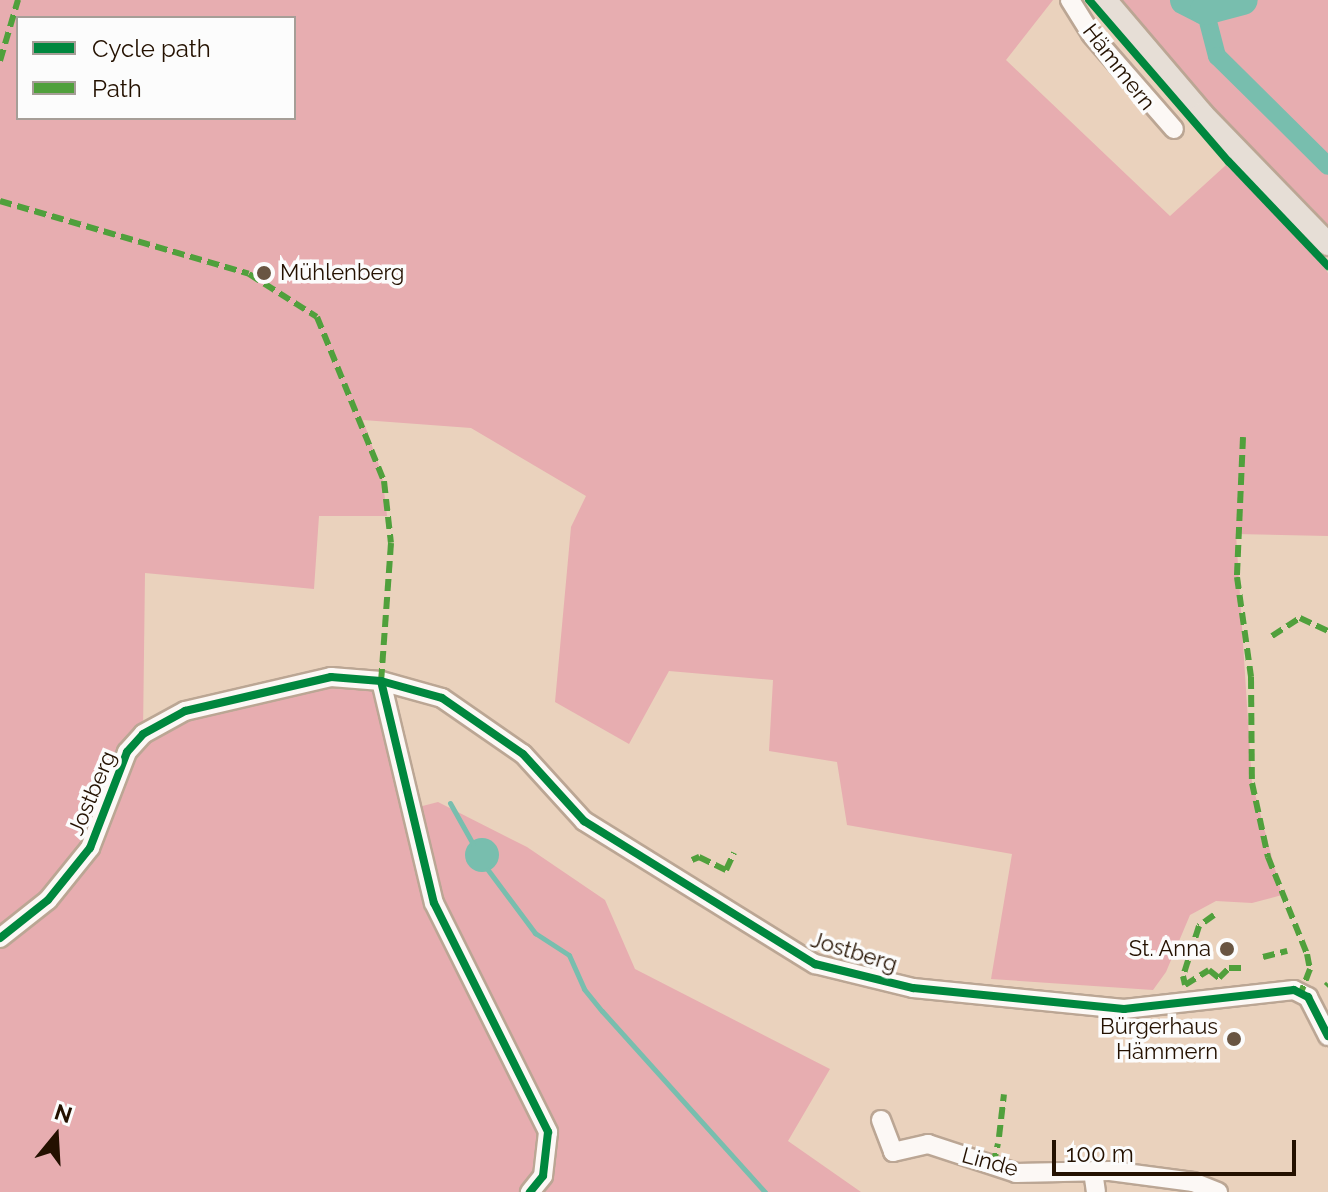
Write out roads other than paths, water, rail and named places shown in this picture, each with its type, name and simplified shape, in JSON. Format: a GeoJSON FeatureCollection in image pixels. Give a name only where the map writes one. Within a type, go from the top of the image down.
{"type":"FeatureCollection","features":[{"type":"Feature","properties":{"kind":"main road"},"geometry":{"type":"LineString","coordinates":[[1105,0],[1202,114],[1328,244]]}},
{"type":"Feature","properties":{"kind":"street","name":"Hämmern"},"geometry":{"type":"LineString","coordinates":[[1070,0],[1091,34],[1174,129]]}},
{"type":"Feature","properties":{"kind":"street","name":"Jostberg"},"geometry":{"type":"LineString","coordinates":[[0,938],[48,900],[90,848],[127,752],[143,734],[185,711],[318,680],[381,681],[442,698],[523,754],[584,821],[815,964],[913,988],[1124,1009],[1294,990],[1308,997],[1328,1036]]}},
{"type":"Feature","properties":{"kind":"street"},"geometry":{"type":"LineString","coordinates":[[381,681],[434,903],[548,1132],[543,1176],[530,1192]]}},
{"type":"Feature","properties":{"kind":"street","name":"Linde"},"geometry":{"type":"LineString","coordinates":[[881,1120],[893,1152],[928,1144],[1016,1173],[1093,1171],[1193,1182],[1218,1192]]}},
{"type":"Feature","properties":{"kind":"street"},"geometry":{"type":"LineString","coordinates":[[1093,1171],[1096,1192]]}},
{"type":"Feature","properties":{"kind":"water"},"geometry":{"type":"Polygon","coordinates":[[[482,838],[494,843],[499,855],[494,867],[482,872],[470,867],[465,855],[470,843],[482,838]]]}},
{"type":"Feature","properties":{"kind":"waterway"},"geometry":{"type":"LineString","coordinates":[[1185,0],[1205,10],[1243,0]]}},
{"type":"Feature","properties":{"kind":"waterway"},"geometry":{"type":"LineString","coordinates":[[1205,10],[1217,56],[1328,166]]}},
{"type":"Feature","properties":{"kind":"waterway"},"geometry":{"type":"LineString","coordinates":[[450,803],[473,844]]}},
{"type":"Feature","properties":{"kind":"waterway"},"geometry":{"type":"LineString","coordinates":[[488,870],[535,933],[569,955],[584,989],[602,1011],[765,1192]]}},
{"type":"Feature","properties":{"kind":"place","name":"Mühlenberg"},"geometry":{"type":"Point","coordinates":[264,273]}},
{"type":"Feature","properties":{"kind":"place","name":"St. Anna"},"geometry":{"type":"Point","coordinates":[1227,949]}},
{"type":"Feature","properties":{"kind":"place","name":"Bürgerhaus Hämmern"},"geometry":{"type":"Point","coordinates":[1234,1039]}}]}
